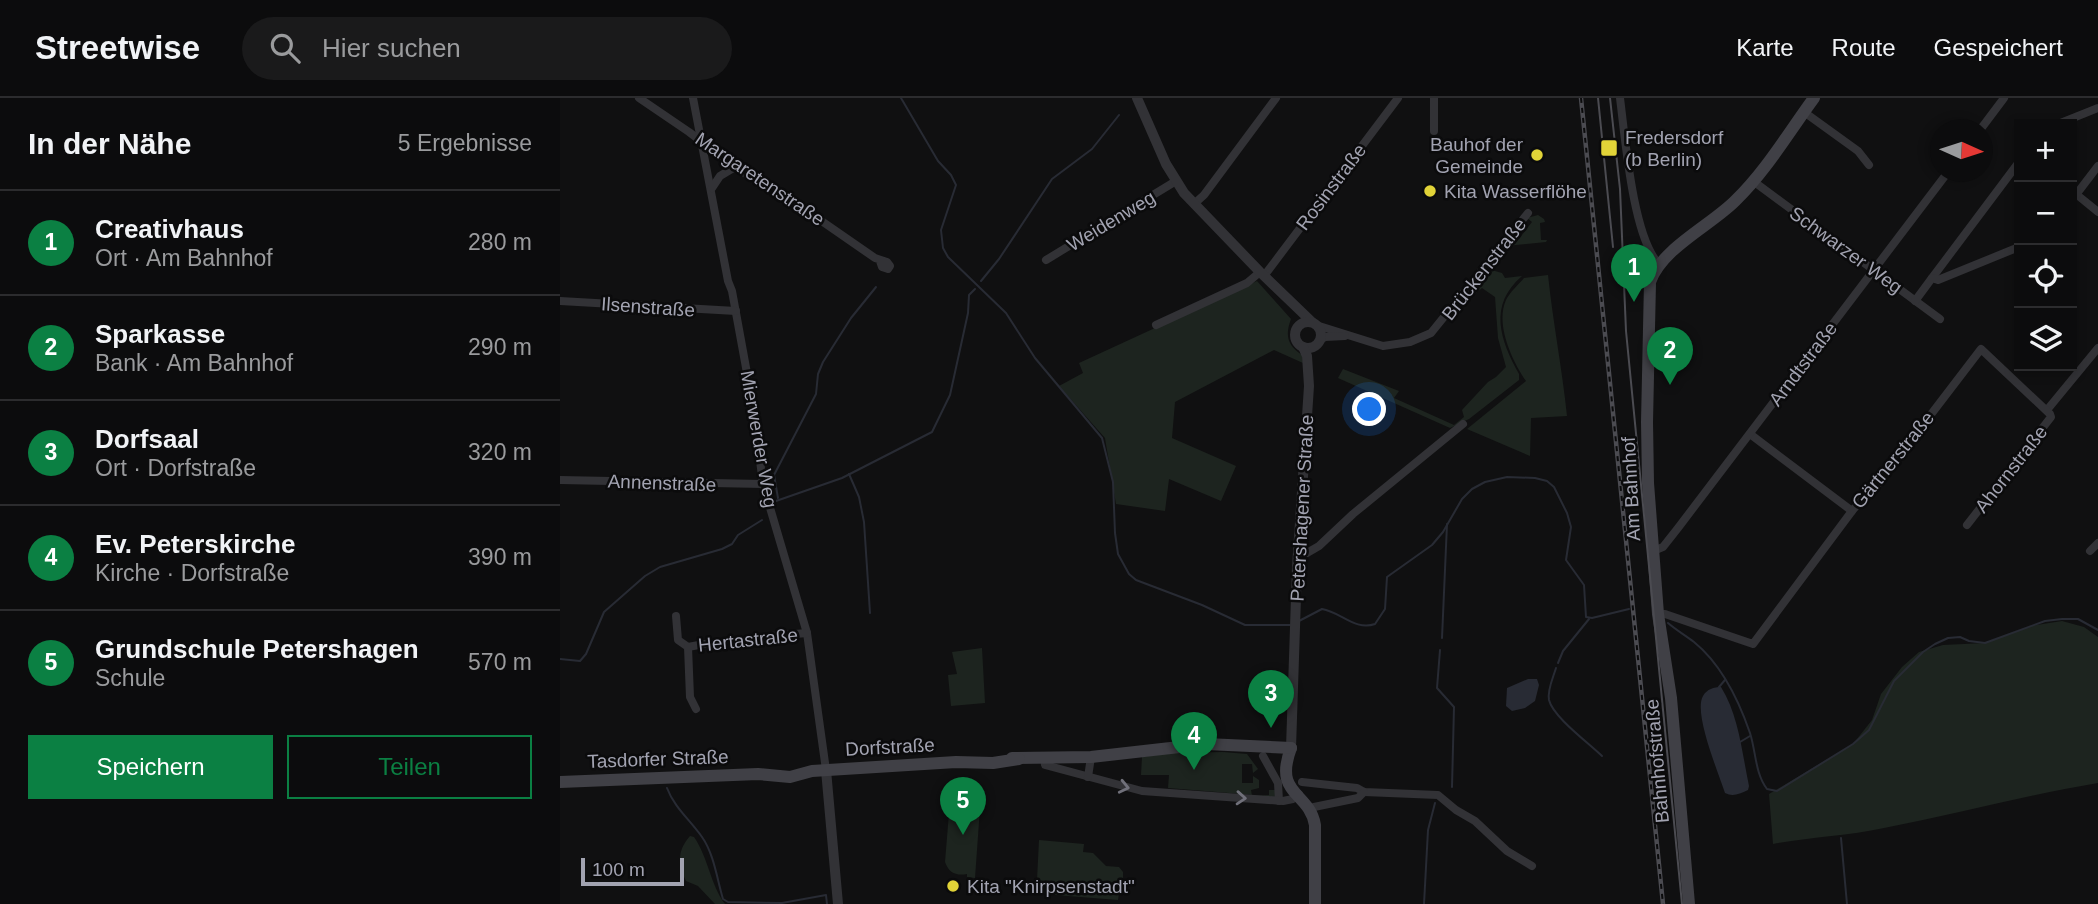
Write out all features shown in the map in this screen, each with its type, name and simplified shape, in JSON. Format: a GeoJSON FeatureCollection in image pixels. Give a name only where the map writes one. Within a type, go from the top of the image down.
{"type":"FeatureCollection","features":[{"type":"Feature","properties":{"kind":"main road"},"geometry":{"type":"LineString","coordinates":[[1660,264],[1735,201],[1753,181],[1814,98]]}},
{"type":"Feature","properties":{"kind":"main road","name":"Am Bahnhof"},"geometry":{"type":"LineString","coordinates":[[1658,614],[1647,435],[1648,291],[1653,274],[1660,264]]}},
{"type":"Feature","properties":{"kind":"main road","name":"Bahnhofstraße"},"geometry":{"type":"LineString","coordinates":[[1658,614],[1671,698],[1689,904]]}},
{"type":"Feature","properties":{"kind":"main road","name":"Dorfstraße"},"geometry":{"type":"LineString","coordinates":[[826,771],[956,762],[993,763],[1019,759],[1091,757],[1189,745],[1291,748]]}},
{"type":"Feature","properties":{"kind":"main road"},"geometry":{"type":"LineString","coordinates":[[1291,748],[1287,758],[1286,780],[1300,790],[1323,823],[1323,904]]}},
{"type":"Feature","properties":{"kind":"main road","name":"Tasdorfer Straße"},"geometry":{"type":"LineString","coordinates":[[560,782],[758,774],[787,768],[826,771]]}},
{"type":"Feature","properties":{"kind":"main road"},"geometry":{"type":"LineString","coordinates":[[1312,809],[1315,825],[1315,904]]}},
{"type":"Feature","properties":{"kind":"street","name":"Margaretenstraße"},"geometry":{"type":"LineString","coordinates":[[639,98],[735,167],[880,261]]}},
{"type":"Feature","properties":{"kind":"street","name":"Mierwerder Weg"},"geometry":{"type":"LineString","coordinates":[[693,98],[736,311],[753,406],[763,484],[807,633],[826,771]]}},
{"type":"Feature","properties":{"kind":"street","name":"Petershagener Straße"},"geometry":{"type":"LineString","coordinates":[[1137,98],[1176,181],[1194,204],[1321,333],[1309,386]]}},
{"type":"Feature","properties":{"kind":"street"},"geometry":{"type":"LineString","coordinates":[[1194,204],[1204,195],[1276,98]]}},
{"type":"Feature","properties":{"kind":"street","name":"Rosinstraße"},"geometry":{"type":"LineString","coordinates":[[1156,325],[1262,274],[1398,98]]}},
{"type":"Feature","properties":{"kind":"street"},"geometry":{"type":"LineString","coordinates":[[1434,98],[1434,131]]}},
{"type":"Feature","properties":{"kind":"street"},"geometry":{"type":"LineString","coordinates":[[1620,98],[1636,206],[1650,254],[1660,264]]}},
{"type":"Feature","properties":{"kind":"street"},"geometry":{"type":"LineString","coordinates":[[1988,119],[2004,98]]}},
{"type":"Feature","properties":{"kind":"street"},"geometry":{"type":"LineString","coordinates":[[2070,119],[2098,108]]}},
{"type":"Feature","properties":{"kind":"street"},"geometry":{"type":"LineString","coordinates":[[1804,112],[1858,151],[1869,165]]}},
{"type":"Feature","properties":{"kind":"street"},"geometry":{"type":"LineString","coordinates":[[2077,193],[2098,166]]}},
{"type":"Feature","properties":{"kind":"street"},"geometry":{"type":"LineString","coordinates":[[711,188],[720,176],[735,167]]}},
{"type":"Feature","properties":{"kind":"street"},"geometry":{"type":"LineString","coordinates":[[1915,300],[2014,169]]}},
{"type":"Feature","properties":{"kind":"street","name":"Weidenweg"},"geometry":{"type":"LineString","coordinates":[[1046,260],[1176,181]]}},
{"type":"Feature","properties":{"kind":"street","name":"Schwarzer Weg"},"geometry":{"type":"LineString","coordinates":[[1753,181],[1940,319]]}},
{"type":"Feature","properties":{"kind":"street","name":"Arndtstraße"},"geometry":{"type":"LineString","coordinates":[[1653,551],[1665,545],[1940,182]]}},
{"type":"Feature","properties":{"kind":"street"},"geometry":{"type":"LineString","coordinates":[[2077,199],[2098,212]]}},
{"type":"Feature","properties":{"kind":"street","name":"Brückenstraße"},"geometry":{"type":"LineString","coordinates":[[1314,323],[1325,329],[1342,331],[1374,345],[1390,346],[1410,342],[1431,333],[1528,213]]}},
{"type":"Feature","properties":{"kind":"street"},"geometry":{"type":"LineString","coordinates":[[1931,278],[1938,280],[2014,249]]}},
{"type":"Feature","properties":{"kind":"street","name":"Petershagener Straße"},"geometry":{"type":"LineString","coordinates":[[1286,299],[1297,318],[1295,338],[1307,356],[1309,386],[1298,553],[1291,748]]}},
{"type":"Feature","properties":{"kind":"street","name":"Ilsenstraße"},"geometry":{"type":"LineString","coordinates":[[560,301],[736,311]]}},
{"type":"Feature","properties":{"kind":"street"},"geometry":{"type":"LineString","coordinates":[[1297,327],[1303,322],[1314,323]]}},
{"type":"Feature","properties":{"kind":"street","name":"Brückenstraße"},"geometry":{"type":"LineString","coordinates":[[1318,342],[1332,336],[1361,340]]}},
{"type":"Feature","properties":{"kind":"street"},"geometry":{"type":"LineString","coordinates":[[1303,347],[1310,348],[1318,342]]}},
{"type":"Feature","properties":{"kind":"street","name":"Ahornstraße"},"geometry":{"type":"LineString","coordinates":[[1967,525],[2049,420],[2050,414],[2047,410],[2098,348]]}},
{"type":"Feature","properties":{"kind":"street","name":"Gärtnerstraße"},"geometry":{"type":"LineString","coordinates":[[1658,614],[1665,614],[1753,644],[1852,511],[1877,485],[1980,349],[2047,410]]}},
{"type":"Feature","properties":{"kind":"street"},"geometry":{"type":"LineString","coordinates":[[1298,553],[1306,553],[1319,547],[1371,499],[1462,424]]}},
{"type":"Feature","properties":{"kind":"street"},"geometry":{"type":"LineString","coordinates":[[1750,434],[1852,511]]}},
{"type":"Feature","properties":{"kind":"street","name":"Annenstraße"},"geometry":{"type":"LineString","coordinates":[[560,480],[763,484]]}},
{"type":"Feature","properties":{"kind":"street"},"geometry":{"type":"LineString","coordinates":[[2090,551],[2098,543]]}},
{"type":"Feature","properties":{"kind":"street","name":"Hertastraße"},"geometry":{"type":"LineString","coordinates":[[676,615],[678,640],[688,647],[761,642],[771,636],[807,633]]}},
{"type":"Feature","properties":{"kind":"street","name":"Hertastraße"},"geometry":{"type":"LineString","coordinates":[[688,647],[690,697],[696,709]]}},
{"type":"Feature","properties":{"kind":"street"},"geometry":{"type":"LineString","coordinates":[[1263,756],[1278,783],[1279,801]]}},
{"type":"Feature","properties":{"kind":"street"},"geometry":{"type":"LineString","coordinates":[[1088,777],[1091,757]]}},
{"type":"Feature","properties":{"kind":"street","name":"Dorfstraße"},"geometry":{"type":"LineString","coordinates":[[1044,758],[1045,765],[1142,791],[1279,801],[1289,800],[1300,790],[1356,788],[1364,792],[1438,795],[1483,828],[1507,851],[1532,866]]}},
{"type":"Feature","properties":{"kind":"street"},"geometry":{"type":"LineString","coordinates":[[826,771],[838,904]]}},
{"type":"Feature","properties":{"kind":"street","name":"Dorfstraße"},"geometry":{"type":"LineString","coordinates":[[1312,809],[1358,797],[1364,792]]}},
{"type":"Feature","properties":{"kind":"shaded area"},"geometry":{"type":"Polygon","coordinates":[[[1538,215],[1545,222],[1540,223],[1541,240],[1547,240],[1546,242],[1506,246],[1510,241],[1515,244],[1532,222],[1527,218],[1538,215]]]}},
{"type":"Feature","properties":{"kind":"shaded area"},"geometry":{"type":"Polygon","coordinates":[[[1488,269],[1502,273],[1505,278],[1522,276],[1511,287],[1501,311],[1503,336],[1519,380],[1469,419],[1450,428],[1338,378],[1343,369],[1399,391],[1394,398],[1454,425],[1464,417],[1462,410],[1506,367],[1498,338],[1495,297],[1482,288],[1475,294],[1471,290],[1488,269]]]}},
{"type":"Feature","properties":{"kind":"shaded area"},"geometry":{"type":"Polygon","coordinates":[[[1548,275],[1567,416],[1531,418],[1530,456],[1467,429],[1526,381],[1507,342],[1503,310],[1506,300],[1524,278],[1548,275]]]}},
{"type":"Feature","properties":{"kind":"shaded area"},"geometry":{"type":"Polygon","coordinates":[[[1257,281],[1291,319],[1289,339],[1302,355],[1303,363],[1274,350],[1175,402],[1172,438],[1236,466],[1221,501],[1169,479],[1165,511],[1116,504],[1105,438],[1059,386],[1083,373],[1079,363],[1257,281]]]}},
{"type":"Feature","properties":{"kind":"shaded area"},"geometry":{"type":"Polygon","coordinates":[[[2062,621],[2084,627],[2098,637],[2098,783],[1870,831],[1773,844],[1769,794],[1853,744],[1872,720],[1881,694],[1902,667],[1919,652],[1943,645],[1985,643],[2031,626],[2062,621]]]}},
{"type":"Feature","properties":{"kind":"shaded area"},"geometry":{"type":"Polygon","coordinates":[[[982,648],[985,703],[951,706],[948,675],[957,674],[952,652],[982,648]]]}},
{"type":"Feature","properties":{"kind":"shaded area"},"geometry":{"type":"Polygon","coordinates":[[[1528,679],[1537,679],[1539,685],[1535,701],[1525,708],[1512,711],[1506,706],[1507,688],[1528,679]]]}},
{"type":"Feature","properties":{"kind":"shaded area"},"geometry":{"type":"Polygon","coordinates":[[[1721,687],[1736,722],[1749,786],[1748,790],[1733,795],[1725,793],[1701,716],[1703,696],[1711,689],[1721,687]]]}},
{"type":"Feature","properties":{"kind":"shaded area"},"geometry":{"type":"Polygon","coordinates":[[[1171,753],[1247,754],[1258,769],[1253,773],[1252,764],[1242,764],[1242,783],[1253,783],[1253,776],[1259,780],[1259,788],[1251,790],[1252,795],[1168,788],[1169,775],[1141,775],[1142,757],[1171,753]]]}},
{"type":"Feature","properties":{"kind":"shaded area"},"geometry":{"type":"Polygon","coordinates":[[[1269,790],[1275,790],[1277,797],[1260,796],[1269,795],[1269,790]]]}},
{"type":"Feature","properties":{"kind":"shaded area"},"geometry":{"type":"Polygon","coordinates":[[[976,808],[980,808],[975,878],[967,877],[967,874],[953,873],[945,862],[949,813],[954,815],[964,812],[975,817],[976,808]]]}},
{"type":"Feature","properties":{"kind":"shaded area"},"geometry":{"type":"Polygon","coordinates":[[[690,836],[694,837],[699,845],[716,889],[725,904],[715,904],[698,886],[686,881],[680,857],[690,836]]]}},
{"type":"Feature","properties":{"kind":"shaded area"},"geometry":{"type":"Polygon","coordinates":[[[1039,840],[1084,844],[1083,852],[1093,853],[1106,866],[1119,867],[1123,872],[1123,884],[1118,900],[1043,894],[1044,884],[1037,880],[1039,840]]]}},
{"type":"Feature","properties":{"kind":"waterway"},"geometry":{"type":"LineString","coordinates":[[901,98],[938,161],[956,185],[941,230],[943,248],[948,257],[1006,313],[1035,358],[1102,438],[1113,482],[1118,554],[1129,574],[1136,580],[1245,625],[1291,625]]}},
{"type":"Feature","properties":{"kind":"waterway"},"geometry":{"type":"LineString","coordinates":[[981,281],[999,259],[1052,179],[1092,149],[1119,115]]}},
{"type":"Feature","properties":{"kind":"waterway"},"geometry":{"type":"LineString","coordinates":[[778,498],[774,475],[816,394],[818,374],[823,362],[851,318],[876,287]]}},
{"type":"Feature","properties":{"kind":"waterway"},"geometry":{"type":"LineString","coordinates":[[776,501],[842,478],[932,432],[950,395],[968,313],[969,295],[975,289]]}},
{"type":"Feature","properties":{"kind":"waterway"},"geometry":{"type":"LineString","coordinates":[[849,474],[859,497],[864,522],[870,613]]}},
{"type":"Feature","properties":{"kind":"waterway"},"geometry":{"type":"LineString","coordinates":[[1299,621],[1322,609],[1361,625],[1375,624],[1385,609],[1387,577],[1432,545],[1443,532],[1462,499],[1472,489],[1485,482],[1507,477],[1535,478],[1547,481],[1554,487],[1571,527],[1566,560],[1584,585],[1586,617],[1629,609]]}},
{"type":"Feature","properties":{"kind":"waterway"},"geometry":{"type":"LineString","coordinates":[[560,659],[580,661],[586,654],[604,612],[645,576],[660,567],[722,549],[762,520]]}},
{"type":"Feature","properties":{"kind":"waterway"},"geometry":{"type":"LineString","coordinates":[[1442,638],[1447,524]]}},
{"type":"Feature","properties":{"kind":"waterway"},"geometry":{"type":"LineString","coordinates":[[1558,663],[1563,651],[1589,619]]}},
{"type":"Feature","properties":{"kind":"waterway"},"geometry":{"type":"LineString","coordinates":[[1668,623],[1704,651],[1721,672],[1746,721],[1763,783],[1767,789],[1777,791],[1853,744],[1869,730],[1894,681],[1923,652],[1935,644],[1948,638],[1960,637],[1985,643],[2045,621],[2062,619],[2078,619],[2098,630]]}},
{"type":"Feature","properties":{"kind":"waterway"},"geometry":{"type":"LineString","coordinates":[[1440,650],[1437,688],[1454,707],[1452,787]]}},
{"type":"Feature","properties":{"kind":"waterway"},"geometry":{"type":"LineString","coordinates":[[1556,668],[1549,692],[1552,707],[1564,722],[1602,756]]}},
{"type":"Feature","properties":{"kind":"waterway"},"geometry":{"type":"LineString","coordinates":[[1719,687],[1725,680]]}},
{"type":"Feature","properties":{"kind":"waterway"},"geometry":{"type":"LineString","coordinates":[[1740,742],[1750,736]]}},
{"type":"Feature","properties":{"kind":"waterway"},"geometry":{"type":"LineString","coordinates":[[667,788],[706,844],[723,899],[728,902],[782,903],[826,895],[827,904]]}},
{"type":"Feature","properties":{"kind":"waterway"},"geometry":{"type":"LineString","coordinates":[[1424,904],[1428,830],[1435,803]]}},
{"type":"Feature","properties":{"kind":"waterway"},"geometry":{"type":"LineString","coordinates":[[1841,838],[1847,904]]}},
{"type":"Feature","properties":{"kind":"tram line"},"geometry":{"type":"LineString","coordinates":[[1598,98],[1613,247]]}},
{"type":"Feature","properties":{"kind":"tram line"},"geometry":{"type":"LineString","coordinates":[[1610,98],[1620,189],[1626,331],[1682,904]]}},
{"type":"Feature","properties":{"kind":"railway"},"geometry":{"type":"LineString","coordinates":[[1581,98],[1663,904]]}},
{"type":"Feature","properties":{"kind":"place","name":"Fredersdorf (b Berlin)"},"geometry":{"type":"Point","coordinates":[1609,148]}},
{"type":"Feature","properties":{"kind":"place","name":"Bauhof der Gemeinde"},"geometry":{"type":"Point","coordinates":[1537,155]}},
{"type":"Feature","properties":{"kind":"place","name":"Kita Wasserflöhe"},"geometry":{"type":"Point","coordinates":[1430,191]}},
{"type":"Feature","properties":{"kind":"place","name":"Creativhaus"},"geometry":{"type":"Point","coordinates":[1634,302]}},
{"type":"Feature","properties":{"kind":"place","name":"Sparkasse"},"geometry":{"type":"Point","coordinates":[1670,385]}},
{"type":"Feature","properties":{"kind":"place","name":"Dorfsaal"},"geometry":{"type":"Point","coordinates":[1271,728]}},
{"type":"Feature","properties":{"kind":"place","name":"Ev. Peterskirche"},"geometry":{"type":"Point","coordinates":[1194,770]}},
{"type":"Feature","properties":{"kind":"place","name":"Grundschule Petershagen"},"geometry":{"type":"Point","coordinates":[963,835]}},
{"type":"Feature","properties":{"kind":"place","name":"Kita \"Knirpsenstadt\""},"geometry":{"type":"Point","coordinates":[953,886]}}]}
